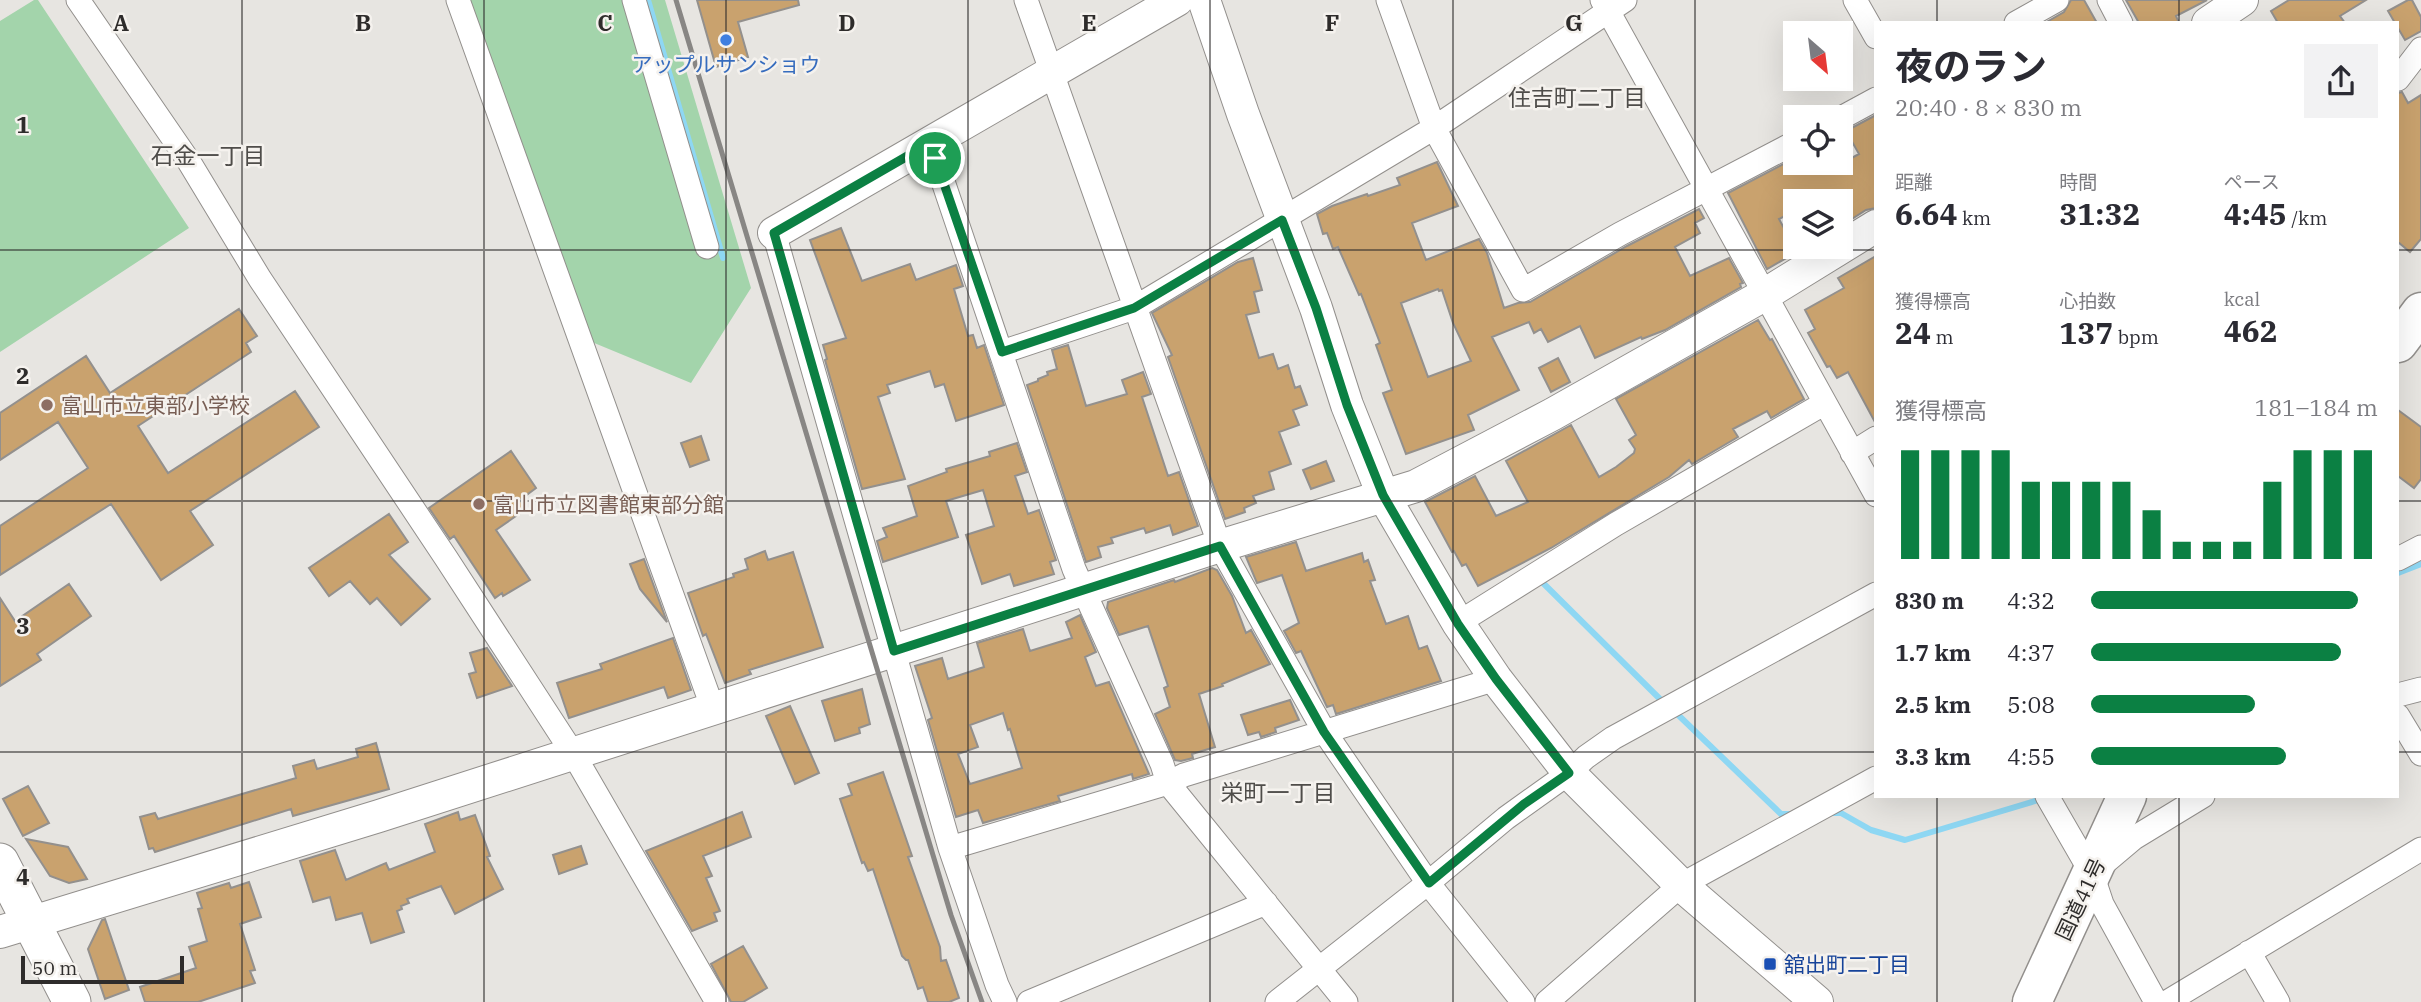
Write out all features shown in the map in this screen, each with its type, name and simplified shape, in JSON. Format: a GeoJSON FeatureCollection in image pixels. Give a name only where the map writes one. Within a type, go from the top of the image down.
{"type":"FeatureCollection","features":[{"type":"Feature","properties":{"kind":"highway"},"geometry":{"type":"LineString","coordinates":[[2399,342],[2421,312]]}},
{"type":"Feature","properties":{"kind":"highway","name":"国道41号"},"geometry":{"type":"LineString","coordinates":[[2032,1002],[2126,798]]}},
{"type":"Feature","properties":{"kind":"main road"},"geometry":{"type":"LineString","coordinates":[[0,862],[16,927],[72,1002]]}},
{"type":"Feature","properties":{"kind":"street"},"geometry":{"type":"LineString","coordinates":[[78,0],[187,160],[261,279],[574,755],[717,1002]]}},
{"type":"Feature","properties":{"kind":"street"},"geometry":{"type":"LineString","coordinates":[[458,0],[713,709]]}},
{"type":"Feature","properties":{"kind":"street"},"geometry":{"type":"LineString","coordinates":[[634,0],[707,247]]}},
{"type":"Feature","properties":{"kind":"street"},"geometry":{"type":"LineString","coordinates":[[1026,0],[1220,546],[1324,732],[1429,883],[1523,1002]]}},
{"type":"Feature","properties":{"kind":"street"},"geometry":{"type":"LineString","coordinates":[[1005,1002],[950,848],[774,233],[1177,0]]}},
{"type":"Feature","properties":{"kind":"street"},"geometry":{"type":"LineString","coordinates":[[1204,0],[1316,308],[1347,405],[1383,495],[1458,624],[1496,679],[1569,773],[1681,885],[1818,1002]]}},
{"type":"Feature","properties":{"kind":"street"},"geometry":{"type":"LineString","coordinates":[[1388,0],[1434,128],[1523,290],[1783,149]]}},
{"type":"Feature","properties":{"kind":"street"},"geometry":{"type":"LineString","coordinates":[[1855,0],[1874,33]]}},
{"type":"Feature","properties":{"kind":"street"},"geometry":{"type":"LineString","coordinates":[[2020,21],[2057,0]]}},
{"type":"Feature","properties":{"kind":"street"},"geometry":{"type":"LineString","coordinates":[[2109,0],[2120,21]]}},
{"type":"Feature","properties":{"kind":"street"},"geometry":{"type":"LineString","coordinates":[[2211,21],[2242,0]]}},
{"type":"Feature","properties":{"kind":"street"},"geometry":{"type":"LineString","coordinates":[[1002,352],[1134,308],[1434,128],[1611,3],[1764,295],[1874,491]]}},
{"type":"Feature","properties":{"kind":"street"},"geometry":{"type":"LineString","coordinates":[[2399,78],[2421,49]]}},
{"type":"Feature","properties":{"kind":"street"},"geometry":{"type":"LineString","coordinates":[[1853,111],[1874,100]]}},
{"type":"Feature","properties":{"kind":"street"},"geometry":{"type":"LineString","coordinates":[[930,143],[1074,569],[1162,764],[1168,783],[1346,1002]]}},
{"type":"Feature","properties":{"kind":"street"},"geometry":{"type":"LineString","coordinates":[[16,927],[574,755],[1084,589],[1416,486],[1553,414],[1764,295],[1874,227]]}},
{"type":"Feature","properties":{"kind":"street"},"geometry":{"type":"LineString","coordinates":[[1458,624],[1616,524],[1825,403]]}},
{"type":"Feature","properties":{"kind":"street"},"geometry":{"type":"LineString","coordinates":[[1853,453],[1874,439]]}},
{"type":"Feature","properties":{"kind":"street"},"geometry":{"type":"LineString","coordinates":[[2399,558],[2421,547]]}},
{"type":"Feature","properties":{"kind":"street"},"geometry":{"type":"LineString","coordinates":[[1276,1002],[1429,883],[1524,804],[1569,773],[1612,738],[1874,595]]}},
{"type":"Feature","properties":{"kind":"street"},"geometry":{"type":"LineString","coordinates":[[950,848],[1168,783],[1184,775],[1496,679]]}},
{"type":"Feature","properties":{"kind":"street"},"geometry":{"type":"LineString","coordinates":[[2399,695],[2421,689]]}},
{"type":"Feature","properties":{"kind":"street"},"geometry":{"type":"LineString","coordinates":[[2399,718],[2421,754]]}},
{"type":"Feature","properties":{"kind":"street"},"geometry":{"type":"LineString","coordinates":[[1547,1002],[1681,885],[1874,779]]}},
{"type":"Feature","properties":{"kind":"street"},"geometry":{"type":"LineString","coordinates":[[2048,798],[2092,874],[2102,904],[2156,1002]]}},
{"type":"Feature","properties":{"kind":"street"},"geometry":{"type":"LineString","coordinates":[[2092,874],[2134,838],[2200,798]]}},
{"type":"Feature","properties":{"kind":"street"},"geometry":{"type":"LineString","coordinates":[[2167,1002],[2421,849]]}},
{"type":"Feature","properties":{"kind":"street"},"geometry":{"type":"LineString","coordinates":[[1029,1002],[1266,903]]}},
{"type":"Feature","properties":{"kind":"street"},"geometry":{"type":"LineString","coordinates":[[2249,952],[2278,1002]]}},
{"type":"Feature","properties":{"kind":"green space"},"geometry":{"type":"Polygon","coordinates":[[[38,0],[189,228],[0,352],[0,21],[38,0]]]}},
{"type":"Feature","properties":{"kind":"green space"},"geometry":{"type":"Polygon","coordinates":[[[468,0],[665,0],[751,288],[691,383],[587,340],[468,0]]]}},
{"type":"Feature","properties":{"kind":"building","name":"アップルサンショウ"},"geometry":{"type":"Polygon","coordinates":[[[697,0],[798,0],[799,5],[738,22],[748,57],[716,67],[697,0]]]}},
{"type":"Feature","properties":{"kind":"building"},"geometry":{"type":"Polygon","coordinates":[[[2071,0],[2084,0],[2096,21],[2048,21],[2064,12],[2071,0]]]}},
{"type":"Feature","properties":{"kind":"building"},"geometry":{"type":"Polygon","coordinates":[[[2126,0],[2207,0],[2176,16],[2178,21],[2138,21],[2126,0]]]}},
{"type":"Feature","properties":{"kind":"building"},"geometry":{"type":"Polygon","coordinates":[[[2289,0],[2366,0],[2340,16],[2344,21],[2277,21],[2271,11],[2289,0]]]}},
{"type":"Feature","properties":{"kind":"building"},"geometry":{"type":"Polygon","coordinates":[[[2412,0],[2421,17],[2421,31],[2405,40],[2399,30],[2399,21],[2394,21],[2388,11],[2412,0]]]}},
{"type":"Feature","properties":{"kind":"building"},"geometry":{"type":"Polygon","coordinates":[[[2402,92],[2408,103],[2421,95],[2421,239],[2410,252],[2399,243],[2399,93],[2402,92]]]}},
{"type":"Feature","properties":{"kind":"building"},"geometry":{"type":"Polygon","coordinates":[[[1874,116],[1874,208],[1853,218],[1853,189],[1783,189],[1783,217],[1779,219],[1783,226],[1785,259],[1767,269],[1728,193],[1783,164],[1783,175],[1853,175],[1853,157],[1859,154],[1853,143],[1853,127],[1874,116]]]}},
{"type":"Feature","properties":{"kind":"building"},"geometry":{"type":"Polygon","coordinates":[[[1437,162],[1458,206],[1412,223],[1426,260],[1479,239],[1487,253],[1504,308],[1530,302],[1627,246],[1699,209],[1704,218],[1695,223],[1700,233],[1675,247],[1690,276],[1729,258],[1743,283],[1740,284],[1741,287],[1665,330],[1642,339],[1641,337],[1595,358],[1580,326],[1548,342],[1541,329],[1534,333],[1529,322],[1492,337],[1519,390],[1468,415],[1474,430],[1406,454],[1383,393],[1392,390],[1376,345],[1380,343],[1361,294],[1359,295],[1338,247],[1333,249],[1327,233],[1323,234],[1317,214],[1332,206],[1400,185],[1397,178],[1437,162]],[[1438,289],[1401,303],[1428,377],[1471,361],[1453,323],[1442,290],[1438,289]]]}},
{"type":"Feature","properties":{"kind":"building"},"geometry":{"type":"Polygon","coordinates":[[[841,228],[862,281],[910,264],[916,280],[956,265],[963,286],[954,289],[968,336],[973,335],[977,348],[984,345],[1004,405],[956,421],[944,384],[935,387],[930,371],[887,385],[890,393],[878,397],[905,479],[862,489],[823,345],[846,338],[810,240],[841,228]]]}},
{"type":"Feature","properties":{"kind":"building"},"geometry":{"type":"Polygon","coordinates":[[[1874,257],[1874,420],[1848,372],[1837,378],[1830,366],[1827,367],[1808,333],[1815,329],[1805,310],[1844,288],[1838,278],[1874,257]]]}},
{"type":"Feature","properties":{"kind":"building"},"geometry":{"type":"Polygon","coordinates":[[[1253,258],[1262,290],[1254,292],[1259,312],[1246,315],[1259,358],[1273,354],[1278,369],[1288,365],[1295,388],[1300,386],[1307,405],[1293,410],[1299,425],[1279,432],[1291,464],[1269,472],[1274,489],[1253,496],[1256,503],[1244,508],[1245,512],[1225,519],[1168,357],[1172,355],[1152,313],[1238,262],[1253,258]]]}},
{"type":"Feature","properties":{"kind":"building"},"geometry":{"type":"Polygon","coordinates":[[[239,309],[257,336],[246,343],[251,352],[138,426],[168,473],[295,391],[319,427],[190,511],[213,545],[161,580],[111,504],[0,575],[0,526],[88,468],[58,422],[0,460],[0,413],[86,356],[110,393],[239,309]]]}},
{"type":"Feature","properties":{"kind":"building"},"geometry":{"type":"Polygon","coordinates":[[[1758,320],[1770,340],[1772,339],[1804,399],[1771,418],[1767,411],[1733,429],[1738,437],[1692,464],[1689,460],[1669,477],[1551,548],[1478,586],[1466,564],[1462,566],[1454,551],[1452,552],[1425,502],[1475,476],[1496,516],[1528,502],[1506,461],[1571,425],[1599,477],[1634,453],[1635,449],[1629,440],[1636,435],[1616,399],[1758,320]]]}},
{"type":"Feature","properties":{"kind":"building"},"geometry":{"type":"Polygon","coordinates":[[[1068,345],[1086,406],[1127,394],[1122,380],[1143,372],[1151,394],[1142,397],[1168,476],[1179,472],[1198,526],[1173,535],[1170,525],[1146,533],[1144,528],[1111,538],[1113,543],[1098,547],[1101,557],[1086,562],[1027,385],[1057,369],[1052,350],[1068,345]]]}},
{"type":"Feature","properties":{"kind":"building"},"geometry":{"type":"Polygon","coordinates":[[[1558,358],[1570,382],[1551,392],[1539,368],[1558,358]]]}},
{"type":"Feature","properties":{"kind":"building"},"geometry":{"type":"Polygon","coordinates":[[[2399,411],[2421,427],[2421,479],[2414,488],[2399,477],[2399,411]]]}},
{"type":"Feature","properties":{"kind":"building"},"geometry":{"type":"Polygon","coordinates":[[[701,436],[709,460],[690,467],[681,443],[701,436]]]}},
{"type":"Feature","properties":{"kind":"building"},"geometry":{"type":"Polygon","coordinates":[[[1017,443],[1027,472],[1015,476],[1028,514],[1039,510],[1056,560],[1050,562],[1054,574],[1014,586],[1010,574],[982,584],[966,535],[994,526],[983,490],[946,501],[958,537],[883,562],[877,541],[887,537],[883,528],[917,516],[908,486],[947,472],[946,469],[990,456],[989,452],[1017,443]]]}},
{"type":"Feature","properties":{"kind":"building","name":"富山市立図書館東部分館"},"geometry":{"type":"Polygon","coordinates":[[[511,451],[536,488],[520,500],[526,509],[496,530],[530,580],[495,598],[454,536],[450,539],[429,508],[511,451]]]}},
{"type":"Feature","properties":{"kind":"building"},"geometry":{"type":"Polygon","coordinates":[[[1326,461],[1334,481],[1311,489],[1303,470],[1326,461]]]}},
{"type":"Feature","properties":{"kind":"building"},"geometry":{"type":"Polygon","coordinates":[[[389,514],[408,542],[389,555],[430,599],[401,625],[377,598],[370,604],[350,581],[329,596],[309,568],[389,514]]]}},
{"type":"Feature","properties":{"kind":"building"},"geometry":{"type":"Polygon","coordinates":[[[1296,542],[1306,571],[1362,553],[1364,562],[1368,560],[1375,580],[1370,581],[1386,624],[1408,616],[1419,649],[1427,646],[1441,681],[1336,714],[1333,705],[1327,707],[1301,651],[1296,653],[1284,631],[1299,623],[1282,575],[1257,583],[1246,557],[1296,542]]]}},
{"type":"Feature","properties":{"kind":"building"},"geometry":{"type":"Polygon","coordinates":[[[765,551],[768,560],[793,552],[823,647],[749,670],[751,674],[725,683],[706,634],[703,636],[688,593],[734,577],[733,574],[748,569],[745,559],[765,551]]]}},
{"type":"Feature","properties":{"kind":"building"},"geometry":{"type":"Polygon","coordinates":[[[644,559],[667,622],[640,589],[630,564],[644,559]]]}},
{"type":"Feature","properties":{"kind":"building"},"geometry":{"type":"Polygon","coordinates":[[[1212,568],[1217,570],[1232,596],[1246,633],[1251,630],[1270,664],[1199,694],[1215,747],[1192,754],[1193,758],[1175,760],[1155,714],[1170,707],[1164,688],[1168,686],[1148,626],[1119,635],[1107,608],[1108,602],[1212,568]]]}},
{"type":"Feature","properties":{"kind":"building"},"geometry":{"type":"Polygon","coordinates":[[[69,584],[91,616],[37,654],[41,660],[0,686],[0,598],[15,621],[69,584]]]}},
{"type":"Feature","properties":{"kind":"building"},"geometry":{"type":"Polygon","coordinates":[[[1080,615],[1096,652],[1085,657],[1096,686],[1109,682],[1149,774],[1133,779],[1132,774],[1058,796],[1060,801],[983,823],[978,810],[956,817],[928,720],[932,718],[915,666],[942,658],[948,679],[984,667],[977,643],[1023,629],[1030,651],[1072,638],[1066,622],[1080,615]],[[1003,713],[970,725],[978,747],[958,754],[970,784],[1022,768],[1010,729],[1008,730],[1003,713]]]}},
{"type":"Feature","properties":{"kind":"building"},"geometry":{"type":"Polygon","coordinates":[[[673,638],[691,690],[668,698],[664,687],[569,718],[557,683],[602,669],[600,664],[673,638]]]}},
{"type":"Feature","properties":{"kind":"building"},"geometry":{"type":"Polygon","coordinates":[[[487,648],[512,686],[477,698],[469,674],[476,672],[470,653],[487,648]]]}},
{"type":"Feature","properties":{"kind":"building"},"geometry":{"type":"Polygon","coordinates":[[[862,689],[870,724],[859,728],[860,733],[835,741],[822,701],[862,689]]]}},
{"type":"Feature","properties":{"kind":"building"},"geometry":{"type":"Polygon","coordinates":[[[1290,700],[1299,720],[1275,728],[1276,732],[1261,737],[1259,732],[1248,735],[1241,715],[1290,700]]]}},
{"type":"Feature","properties":{"kind":"building"},"geometry":{"type":"Polygon","coordinates":[[[790,706],[819,773],[795,784],[766,716],[790,706]]]}},
{"type":"Feature","properties":{"kind":"building"},"geometry":{"type":"Polygon","coordinates":[[[376,743],[389,789],[293,816],[291,809],[155,852],[153,848],[149,849],[140,817],[155,813],[158,819],[296,778],[293,766],[314,760],[317,769],[358,757],[356,749],[376,743]]]}},
{"type":"Feature","properties":{"kind":"building"},"geometry":{"type":"Polygon","coordinates":[[[883,772],[912,856],[908,857],[940,947],[941,961],[946,960],[959,998],[949,1002],[928,1002],[923,987],[918,989],[908,960],[902,956],[873,869],[868,871],[864,862],[862,863],[840,799],[852,795],[848,784],[883,772]]]}},
{"type":"Feature","properties":{"kind":"building"},"geometry":{"type":"Polygon","coordinates":[[[28,786],[49,823],[23,836],[3,799],[28,786]]]}},
{"type":"Feature","properties":{"kind":"building"},"geometry":{"type":"Polygon","coordinates":[[[458,812],[460,820],[475,815],[490,856],[487,857],[503,889],[455,914],[441,886],[407,899],[409,903],[397,911],[404,932],[371,943],[362,913],[336,920],[330,897],[313,902],[300,861],[335,850],[346,880],[386,863],[389,870],[435,852],[425,824],[458,812]]]}},
{"type":"Feature","properties":{"kind":"building"},"geometry":{"type":"Polygon","coordinates":[[[742,812],[751,837],[703,856],[712,876],[706,878],[720,911],[714,913],[717,921],[692,931],[646,851],[742,812]]]}},
{"type":"Feature","properties":{"kind":"building"},"geometry":{"type":"Polygon","coordinates":[[[26,839],[68,847],[87,879],[69,883],[50,876],[26,839]]]}},
{"type":"Feature","properties":{"kind":"building"},"geometry":{"type":"Polygon","coordinates":[[[581,846],[587,864],[559,874],[553,855],[581,846]]]}},
{"type":"Feature","properties":{"kind":"building"},"geometry":{"type":"Polygon","coordinates":[[[249,882],[261,917],[240,924],[255,970],[250,971],[255,983],[198,1002],[145,1002],[140,987],[196,968],[189,947],[207,941],[198,909],[202,908],[197,893],[229,883],[231,888],[249,882]]]}},
{"type":"Feature","properties":{"kind":"building"},"geometry":{"type":"Polygon","coordinates":[[[105,919],[129,990],[105,999],[88,949],[102,920],[105,919]]]}},
{"type":"Feature","properties":{"kind":"building"},"geometry":{"type":"Polygon","coordinates":[[[743,946],[767,988],[743,1002],[731,1002],[711,964],[743,946]]]}},
{"type":"Feature","properties":{"kind":"waterway"},"geometry":{"type":"LineString","coordinates":[[648,0],[723,258]]}},
{"type":"Feature","properties":{"kind":"waterway"},"geometry":{"type":"LineString","coordinates":[[2399,573],[2421,564]]}},
{"type":"Feature","properties":{"kind":"waterway"},"geometry":{"type":"LineString","coordinates":[[1538,578],[1664,703]]}},
{"type":"Feature","properties":{"kind":"waterway"},"geometry":{"type":"LineString","coordinates":[[1673,710],[1781,814],[1795,814]]}},
{"type":"Feature","properties":{"kind":"waterway"},"geometry":{"type":"LineString","coordinates":[[1830,813],[1841,813],[1871,830],[1905,840],[2045,798]]}},
{"type":"Feature","properties":{"kind":"railway"},"geometry":{"type":"LineString","coordinates":[[676,0],[951,915],[982,1002]]}},
{"type":"Feature","properties":{"kind":"place","name":"アップルサンショウ"},"geometry":{"type":"Point","coordinates":[726,40]}},
{"type":"Feature","properties":{"kind":"place","name":"富山市立東部小学校"},"geometry":{"type":"Point","coordinates":[47,405]}},
{"type":"Feature","properties":{"kind":"place","name":"富山市立図書館東部分館"},"geometry":{"type":"Point","coordinates":[479,504]}},
{"type":"Feature","properties":{"kind":"place","name":"舘出町二丁目"},"geometry":{"type":"Point","coordinates":[1770,964]}},
{"type":"Feature","properties":{"kind":"district","name":"住吉町二丁目"},"geometry":{"type":"Point","coordinates":[1577,97]}},
{"type":"Feature","properties":{"kind":"district","name":"石金一丁目"},"geometry":{"type":"Point","coordinates":[208,155]}},
{"type":"Feature","properties":{"kind":"district","name":"栄町一丁目"},"geometry":{"type":"Point","coordinates":[1278,792]}},
{"type":"Feature","properties":{"kind":"route"},"geometry":{"type":"LineString","coordinates":[[930,143],[935,158],[1002,352],[1134,308],[1282,220],[1316,308],[1347,405],[1383,495],[1458,624],[1496,679],[1569,773],[1506,818],[1429,883],[1324,732],[1220,546],[894,651],[774,233],[930,143]]}}]}
